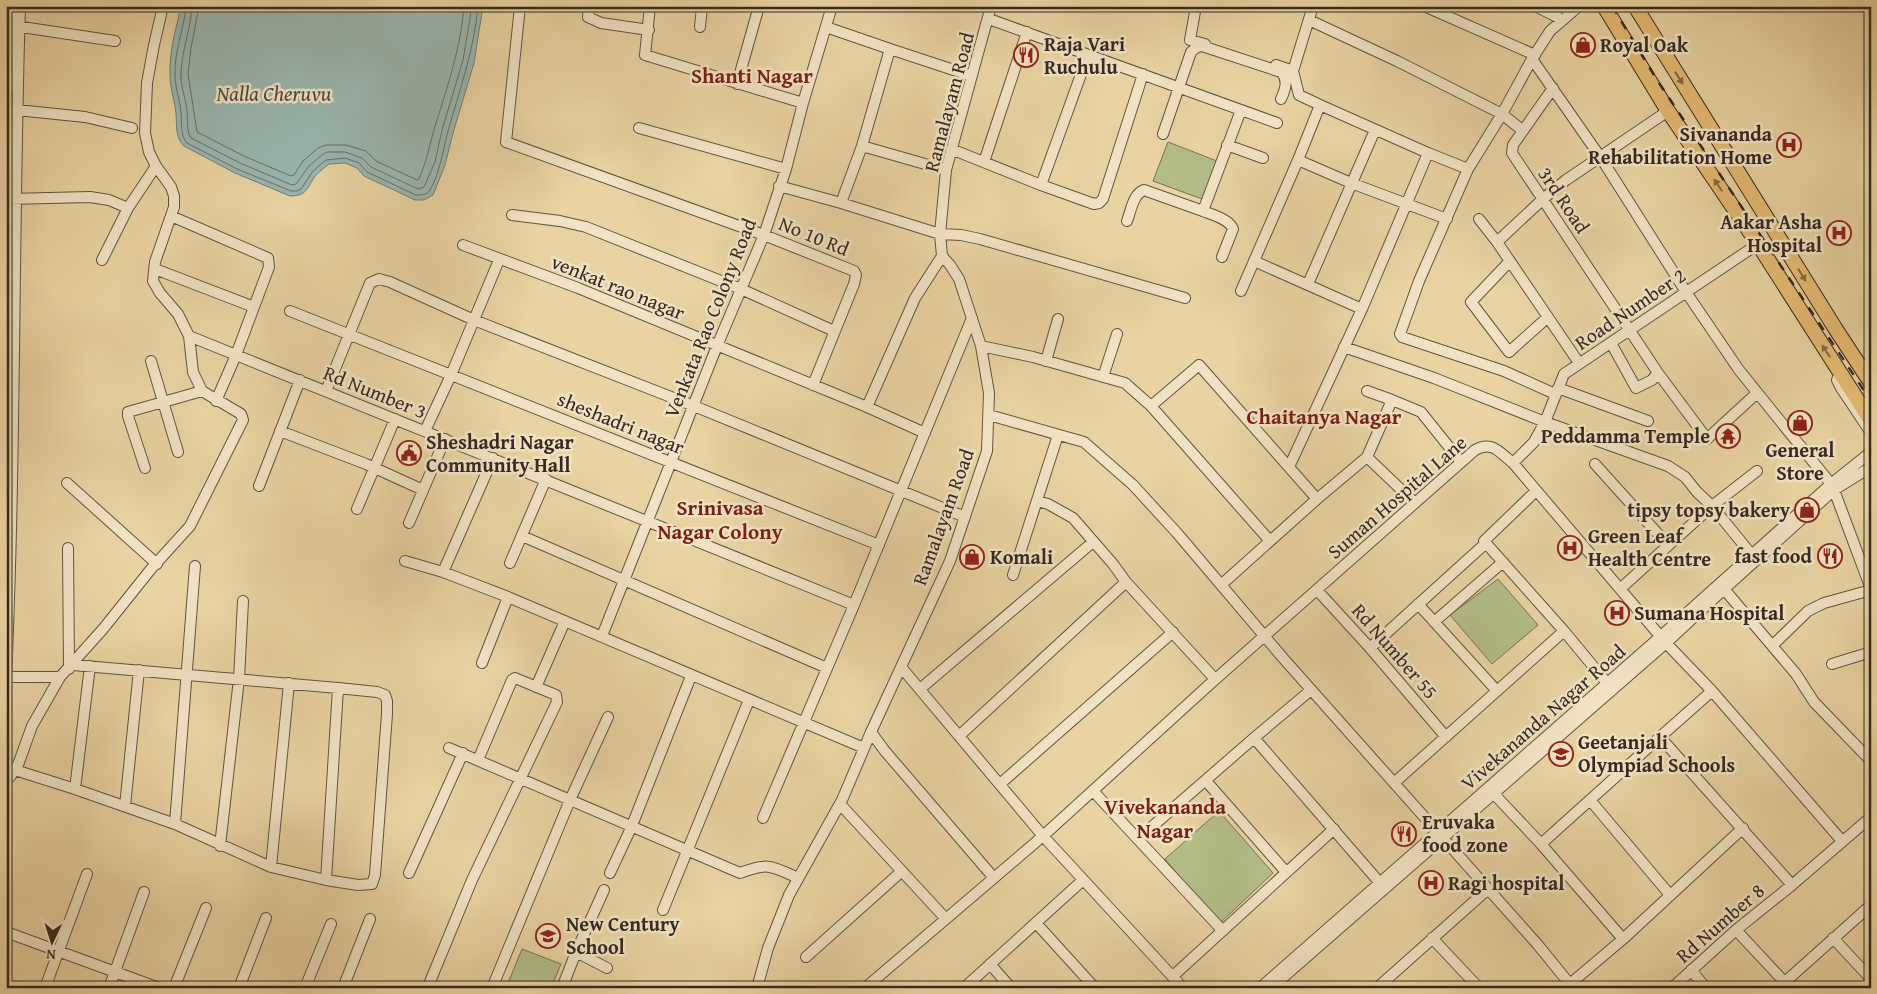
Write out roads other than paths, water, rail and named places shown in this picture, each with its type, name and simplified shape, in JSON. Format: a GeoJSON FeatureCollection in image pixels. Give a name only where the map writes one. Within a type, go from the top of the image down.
{"type":"FeatureCollection","features":[{"type":"Feature","properties":{"kind":"highway"},"geometry":{"type":"LineString","coordinates":[[1604,6],[1668,111],[1758,244],[1871,421]]}},
{"type":"Feature","properties":{"kind":"highway"},"geometry":{"type":"LineString","coordinates":[[1635,6],[1871,384]]}},
{"type":"Feature","properties":{"kind":"street"},"geometry":{"type":"LineString","coordinates":[[6,255],[12,199],[17,110],[12,6]]}},
{"type":"Feature","properties":{"kind":"street"},"geometry":{"type":"LineString","coordinates":[[20,6],[12,28],[9,55],[15,400],[6,677],[60,677]]}},
{"type":"Feature","properties":{"kind":"street"},"geometry":{"type":"LineString","coordinates":[[6,777],[10,777],[14,770],[32,726],[60,677],[190,526],[243,420],[241,414],[216,401],[202,391],[193,372],[189,336],[178,314],[160,294],[153,281],[155,262],[160,244],[174,207],[174,196],[171,187],[156,166],[149,152],[145,133],[147,83],[163,6]]}},
{"type":"Feature","properties":{"kind":"street","name":"No 10 Rd"},"geometry":{"type":"LineString","coordinates":[[520,6],[506,142],[764,235],[854,271],[856,276],[854,284],[813,385]]}},
{"type":"Feature","properties":{"kind":"street"},"geometry":{"type":"LineString","coordinates":[[588,6],[588,17],[601,23],[648,30]]}},
{"type":"Feature","properties":{"kind":"street"},"geometry":{"type":"LineString","coordinates":[[650,6],[646,55],[803,103]]}},
{"type":"Feature","properties":{"kind":"street"},"geometry":{"type":"LineString","coordinates":[[700,27],[702,6]]}},
{"type":"Feature","properties":{"kind":"street"},"geometry":{"type":"LineString","coordinates":[[737,84],[759,6]]}},
{"type":"Feature","properties":{"kind":"street","name":"Venkata Rao Colony Road"},"geometry":{"type":"LineString","coordinates":[[602,636],[646,520],[764,235],[786,169],[803,103],[832,6]]}},
{"type":"Feature","properties":{"kind":"street"},"geometry":{"type":"LineString","coordinates":[[1196,6],[1190,40],[1293,71]]}},
{"type":"Feature","properties":{"kind":"street"},"geometry":{"type":"LineString","coordinates":[[1313,6],[1293,71],[1299,95],[1375,130],[1468,169]]}},
{"type":"Feature","properties":{"kind":"street"},"geometry":{"type":"LineString","coordinates":[[1424,6],[1533,57],[1686,292],[1756,393],[1833,487],[1871,590],[1824,603],[1808,611],[1773,645]]}},
{"type":"Feature","properties":{"kind":"street"},"geometry":{"type":"LineString","coordinates":[[1535,6],[1563,20]]}},
{"type":"Feature","properties":{"kind":"street"},"geometry":{"type":"LineString","coordinates":[[1579,6],[1550,31],[1468,169],[1419,281],[1400,335],[1648,421]]}},
{"type":"Feature","properties":{"kind":"street"},"geometry":{"type":"LineString","coordinates":[[988,10],[1027,32],[1088,56],[1277,123]]}},
{"type":"Feature","properties":{"kind":"street","name":"Ramalayam Road"},"geometry":{"type":"LineString","coordinates":[[756,988],[768,948],[789,895],[840,804],[870,732],[950,561],[987,451],[989,393],[982,346],[959,279],[942,256],[940,234],[946,170],[988,10]]}},
{"type":"Feature","properties":{"kind":"street"},"geometry":{"type":"LineString","coordinates":[[1308,20],[1397,61],[1502,114],[1522,130]]}},
{"type":"Feature","properties":{"kind":"street"},"geometry":{"type":"LineString","coordinates":[[826,27],[972,76]]}},
{"type":"Feature","properties":{"kind":"street"},"geometry":{"type":"LineString","coordinates":[[12,28],[115,41]]}},
{"type":"Feature","properties":{"kind":"street"},"geometry":{"type":"LineString","coordinates":[[984,162],[1027,32]]}},
{"type":"Feature","properties":{"kind":"street"},"geometry":{"type":"LineString","coordinates":[[1163,134],[1194,48],[1202,46],[1281,72],[1285,76],[1286,81],[1281,99]]}},
{"type":"Feature","properties":{"kind":"street"},"geometry":{"type":"LineString","coordinates":[[842,203],[862,146],[890,49]]}},
{"type":"Feature","properties":{"kind":"street"},"geometry":{"type":"LineString","coordinates":[[1041,185],[1088,56]]}},
{"type":"Feature","properties":{"kind":"street"},"geometry":{"type":"LineString","coordinates":[[951,149],[1041,185],[1094,204],[1099,203],[1103,199],[1143,74]]}},
{"type":"Feature","properties":{"kind":"street","name":"3rd Road"},"geometry":{"type":"LineString","coordinates":[[1553,88],[1512,145],[1512,153],[1630,331],[1658,373],[1707,439],[1756,393]]}},
{"type":"Feature","properties":{"kind":"street"},"geometry":{"type":"LineString","coordinates":[[1241,291],[1320,105]]}},
{"type":"Feature","properties":{"kind":"street"},"geometry":{"type":"LineString","coordinates":[[17,110],[84,116],[132,128]]}},
{"type":"Feature","properties":{"kind":"street"},"geometry":{"type":"LineString","coordinates":[[1202,211],[1241,110]]}},
{"type":"Feature","properties":{"kind":"street"},"geometry":{"type":"LineString","coordinates":[[1497,242],[1566,180],[1668,111]]}},
{"type":"Feature","properties":{"kind":"street"},"geometry":{"type":"LineString","coordinates":[[639,128],[786,169]]}},
{"type":"Feature","properties":{"kind":"street"},"geometry":{"type":"LineString","coordinates":[[1308,284],[1375,130]]}},
{"type":"Feature","properties":{"kind":"street"},"geometry":{"type":"LineString","coordinates":[[1227,145],[1263,158]]}},
{"type":"Feature","properties":{"kind":"street"},"geometry":{"type":"LineString","coordinates":[[862,146],[946,170]]}},
{"type":"Feature","properties":{"kind":"street"},"geometry":{"type":"LineString","coordinates":[[1289,467],[1362,309],[1428,153]]}},
{"type":"Feature","properties":{"kind":"street"},"geometry":{"type":"LineString","coordinates":[[1298,160],[1351,183],[1447,219]]}},
{"type":"Feature","properties":{"kind":"street"},"geometry":{"type":"LineString","coordinates":[[102,260],[128,208],[156,166]]}},
{"type":"Feature","properties":{"kind":"street"},"geometry":{"type":"LineString","coordinates":[[779,186],[842,203],[940,234],[961,235],[980,239],[1185,298]]}},
{"type":"Feature","properties":{"kind":"street"},"geometry":{"type":"LineString","coordinates":[[1127,221],[1136,195],[1144,190],[1202,211],[1233,226],[1222,257]]}},
{"type":"Feature","properties":{"kind":"street"},"geometry":{"type":"LineString","coordinates":[[12,199],[90,197],[109,200],[128,208]]}},
{"type":"Feature","properties":{"kind":"street"},"geometry":{"type":"LineString","coordinates":[[512,215],[560,221],[586,227],[741,290],[834,331]]}},
{"type":"Feature","properties":{"kind":"street"},"geometry":{"type":"LineString","coordinates":[[171,216],[268,258],[268,267],[254,307],[216,401]]}},
{"type":"Feature","properties":{"kind":"street"},"geometry":{"type":"LineString","coordinates":[[1479,219],[1497,242],[1579,363]]}},
{"type":"Feature","properties":{"kind":"street","name":"Road Number 2"},"geometry":{"type":"LineString","coordinates":[[1513,464],[1534,442],[1545,422],[1564,374],[1758,244]]}},
{"type":"Feature","properties":{"kind":"street","name":"venkat rao nagar"},"geometry":{"type":"LineString","coordinates":[[463,245],[578,288],[867,407],[925,433]]}},
{"type":"Feature","properties":{"kind":"street"},"geometry":{"type":"LineString","coordinates":[[867,407],[915,298],[942,256]]}},
{"type":"Feature","properties":{"kind":"street"},"geometry":{"type":"LineString","coordinates":[[425,431],[452,374],[499,260]]}},
{"type":"Feature","properties":{"kind":"street"},"geometry":{"type":"LineString","coordinates":[[1254,261],[1362,309]]}},
{"type":"Feature","properties":{"kind":"street"},"geometry":{"type":"LineString","coordinates":[[1510,261],[1471,302],[1509,352],[1548,317]]}},
{"type":"Feature","properties":{"kind":"street"},"geometry":{"type":"LineString","coordinates":[[155,269],[254,307]]}},
{"type":"Feature","properties":{"kind":"street"},"geometry":{"type":"LineString","coordinates":[[326,391],[370,283],[379,279],[390,282],[474,320],[694,406],[965,517]]}},
{"type":"Feature","properties":{"kind":"street","name":"sheshadri nagar"},"geometry":{"type":"LineString","coordinates":[[290,311],[452,374],[879,546]]}},
{"type":"Feature","properties":{"kind":"street"},"geometry":{"type":"LineString","coordinates":[[763,818],[879,546],[972,318]]}},
{"type":"Feature","properties":{"kind":"street"},"geometry":{"type":"LineString","coordinates":[[1046,361],[1058,319]]}},
{"type":"Feature","properties":{"kind":"street"},"geometry":{"type":"LineString","coordinates":[[1103,377],[1116,334]]}},
{"type":"Feature","properties":{"kind":"street","name":"Rd Number 3"},"geometry":{"type":"LineString","coordinates":[[189,336],[854,605]]}},
{"type":"Feature","properties":{"kind":"street"},"geometry":{"type":"LineString","coordinates":[[1611,343],[1636,388],[1652,380],[1658,373]]}},
{"type":"Feature","properties":{"kind":"street"},"geometry":{"type":"LineString","coordinates":[[982,346],[1046,361],[1125,383],[1151,406],[1270,541]]}},
{"type":"Feature","properties":{"kind":"street"},"geometry":{"type":"LineString","coordinates":[[1344,347],[1434,378],[1545,422],[1668,466],[1685,477],[1712,506],[1751,554]]}},
{"type":"Feature","properties":{"kind":"street"},"geometry":{"type":"LineString","coordinates":[[151,361],[178,452]]}},
{"type":"Feature","properties":{"kind":"street"},"geometry":{"type":"LineString","coordinates":[[1151,406],[1198,365],[1317,499]]}},
{"type":"Feature","properties":{"kind":"street"},"geometry":{"type":"LineString","coordinates":[[1840,373],[1838,380],[1841,388],[1871,433]]}},
{"type":"Feature","properties":{"kind":"street"},"geometry":{"type":"LineString","coordinates":[[260,486],[300,380]]}},
{"type":"Feature","properties":{"kind":"street"},"geometry":{"type":"LineString","coordinates":[[146,468],[128,412],[202,391]]}},
{"type":"Feature","properties":{"kind":"street"},"geometry":{"type":"LineString","coordinates":[[1367,391],[1421,412],[1461,462]]}},
{"type":"Feature","properties":{"kind":"street"},"geometry":{"type":"LineString","coordinates":[[1221,585],[1367,457],[1392,400]]}},
{"type":"Feature","properties":{"kind":"street"},"geometry":{"type":"LineString","coordinates":[[989,415],[1084,442],[1133,485],[1572,986],[1742,828]]}},
{"type":"Feature","properties":{"kind":"street"},"geometry":{"type":"LineString","coordinates":[[357,509],[395,419]]}},
{"type":"Feature","properties":{"kind":"street"},"geometry":{"type":"LineString","coordinates":[[280,431],[374,467],[423,490]]}},
{"type":"Feature","properties":{"kind":"street"},"geometry":{"type":"LineString","coordinates":[[1013,575],[1058,435]]}},
{"type":"Feature","properties":{"kind":"street"},"geometry":{"type":"LineString","coordinates":[[409,523],[445,439]]}},
{"type":"Feature","properties":{"kind":"street","name":"Suman Hospital Lane"},"geometry":{"type":"LineString","coordinates":[[864,988],[1094,792],[1215,679],[1461,462],[1482,446],[1492,446],[1513,464],[1663,640],[1712,690],[1842,841]]}},
{"type":"Feature","properties":{"kind":"street","name":"Vivekananda Nagar Road"},"geometry":{"type":"LineString","coordinates":[[1273,987],[1607,683],[1663,640],[1724,589],[1871,452]]}},
{"type":"Feature","properties":{"kind":"street"},"geometry":{"type":"LineString","coordinates":[[1367,457],[1415,503]]}},
{"type":"Feature","properties":{"kind":"street"},"geometry":{"type":"LineString","coordinates":[[444,572],[493,458]]}},
{"type":"Feature","properties":{"kind":"street"},"geometry":{"type":"LineString","coordinates":[[1595,464],[1668,545]]}},
{"type":"Feature","properties":{"kind":"street","name":"Vivekananda Nagar Road"},"geometry":{"type":"LineString","coordinates":[[1260,988],[1380,883],[1494,794],[1663,640],[1751,554],[1833,487],[1871,467]]}},
{"type":"Feature","properties":{"kind":"street"},"geometry":{"type":"LineString","coordinates":[[1620,589],[1712,506],[1757,470]]}},
{"type":"Feature","properties":{"kind":"street"},"geometry":{"type":"LineString","coordinates":[[510,563],[546,479]]}},
{"type":"Feature","properties":{"kind":"street"},"geometry":{"type":"LineString","coordinates":[[67,483],[157,564]]}},
{"type":"Feature","properties":{"kind":"street"},"geometry":{"type":"LineString","coordinates":[[1370,648],[1486,543],[1484,541],[1536,491]]}},
{"type":"Feature","properties":{"kind":"street"},"geometry":{"type":"LineString","coordinates":[[1037,501],[1048,504],[1073,518],[1126,582],[1215,679]]}},
{"type":"Feature","properties":{"kind":"street"},"geometry":{"type":"LineString","coordinates":[[522,536],[826,668]]}},
{"type":"Feature","properties":{"kind":"street"},"geometry":{"type":"LineString","coordinates":[[920,688],[1093,542]]}},
{"type":"Feature","properties":{"kind":"street"},"geometry":{"type":"LineString","coordinates":[[1486,543],[1607,683]]}},
{"type":"Feature","properties":{"kind":"street"},"geometry":{"type":"LineString","coordinates":[[68,548],[71,666]]}},
{"type":"Feature","properties":{"kind":"street"},"geometry":{"type":"LineString","coordinates":[[405,561],[444,572],[602,636],[691,676],[864,748]]}},
{"type":"Feature","properties":{"kind":"street"},"geometry":{"type":"LineString","coordinates":[[1434,622],[1503,562]]}},
{"type":"Feature","properties":{"kind":"street"},"geometry":{"type":"LineString","coordinates":[[175,824],[195,566]]}},
{"type":"Feature","properties":{"kind":"street"},"geometry":{"type":"LineString","coordinates":[[959,736],[1126,582]]}},
{"type":"Feature","properties":{"kind":"street"},"geometry":{"type":"LineString","coordinates":[[1724,589],[1773,645],[1796,674],[1814,702],[1871,762]]}},
{"type":"Feature","properties":{"kind":"street","name":"Rd Number 55"},"geometry":{"type":"LineString","coordinates":[[1317,590],[1370,648],[1446,737]]}},
{"type":"Feature","properties":{"kind":"street"},"geometry":{"type":"LineString","coordinates":[[482,663],[508,598]]}},
{"type":"Feature","properties":{"kind":"street"},"geometry":{"type":"LineString","coordinates":[[220,846],[239,679],[243,601]]}},
{"type":"Feature","properties":{"kind":"street"},"geometry":{"type":"LineString","coordinates":[[1418,604],[1497,691]]}},
{"type":"Feature","properties":{"kind":"street"},"geometry":{"type":"LineString","coordinates":[[536,687],[564,621]]}},
{"type":"Feature","properties":{"kind":"street"},"geometry":{"type":"LineString","coordinates":[[1394,783],[1564,631]]}},
{"type":"Feature","properties":{"kind":"street"},"geometry":{"type":"LineString","coordinates":[[1000,784],[1173,632]]}},
{"type":"Feature","properties":{"kind":"street"},"geometry":{"type":"LineString","coordinates":[[1832,664],[1871,652]]}},
{"type":"Feature","properties":{"kind":"street"},"geometry":{"type":"LineString","coordinates":[[14,770],[175,824],[220,846],[271,867],[326,880],[358,885],[372,884],[375,875],[387,714],[385,696],[376,692],[338,688],[188,674],[71,666]]}},
{"type":"Feature","properties":{"kind":"street"},"geometry":{"type":"LineString","coordinates":[[74,789],[90,666]]}},
{"type":"Feature","properties":{"kind":"street"},"geometry":{"type":"LineString","coordinates":[[901,667],[1043,836],[1183,988]]}},
{"type":"Feature","properties":{"kind":"street"},"geometry":{"type":"LineString","coordinates":[[125,806],[139,670]]}},
{"type":"Feature","properties":{"kind":"street"},"geometry":{"type":"LineString","coordinates":[[610,873],[631,828],[691,676]]}},
{"type":"Feature","properties":{"kind":"street"},"geometry":{"type":"LineString","coordinates":[[432,988],[430,982],[472,880],[557,701],[556,695],[515,678],[512,680],[478,760]]}},
{"type":"Feature","properties":{"kind":"street"},"geometry":{"type":"LineString","coordinates":[[271,867],[289,684]]}},
{"type":"Feature","properties":{"kind":"street"},"geometry":{"type":"LineString","coordinates":[[326,880],[338,688]]}},
{"type":"Feature","properties":{"kind":"street"},"geometry":{"type":"LineString","coordinates":[[1139,838],[1311,690]]}},
{"type":"Feature","properties":{"kind":"street"},"geometry":{"type":"LineString","coordinates":[[1541,844],[1712,690]]}},
{"type":"Feature","properties":{"kind":"street"},"geometry":{"type":"LineString","coordinates":[[663,910],[749,700]]}},
{"type":"Feature","properties":{"kind":"street"},"geometry":{"type":"LineString","coordinates":[[492,988],[570,800],[608,717]]}},
{"type":"Feature","properties":{"kind":"street"},"geometry":{"type":"LineString","coordinates":[[870,732],[994,878]]}},
{"type":"Feature","properties":{"kind":"street"},"geometry":{"type":"LineString","coordinates":[[1660,737],[1792,885]]}},
{"type":"Feature","properties":{"kind":"street"},"geometry":{"type":"LineString","coordinates":[[1254,738],[1380,883]]}},
{"type":"Feature","properties":{"kind":"street"},"geometry":{"type":"LineString","coordinates":[[449,748],[521,778],[631,828],[740,873],[756,867],[767,866],[776,867],[798,878]]}},
{"type":"Feature","properties":{"kind":"street"},"geometry":{"type":"LineString","coordinates":[[410,873],[463,753]]}},
{"type":"Feature","properties":{"kind":"street"},"geometry":{"type":"LineString","coordinates":[[1206,781],[1286,872]]}},
{"type":"Feature","properties":{"kind":"street"},"geometry":{"type":"LineString","coordinates":[[1094,792],[1139,838],[1222,930]]}},
{"type":"Feature","properties":{"kind":"street"},"geometry":{"type":"LineString","coordinates":[[1494,794],[1541,844],[1623,938]]}},
{"type":"Feature","properties":{"kind":"street"},"geometry":{"type":"LineString","coordinates":[[1590,800],[1670,895]]}},
{"type":"Feature","properties":{"kind":"street"},"geometry":{"type":"LineString","coordinates":[[840,804],[946,919]]}},
{"type":"Feature","properties":{"kind":"street","name":"Rd Number 8"},"geometry":{"type":"LineString","coordinates":[[1672,988],[1736,930],[1871,817]]}},
{"type":"Feature","properties":{"kind":"street"},"geometry":{"type":"LineString","coordinates":[[1173,976],[1334,829]]}},
{"type":"Feature","properties":{"kind":"street"},"geometry":{"type":"LineString","coordinates":[[806,957],[902,871]]}},
{"type":"Feature","properties":{"kind":"street"},"geometry":{"type":"LineString","coordinates":[[45,988],[87,874]]}},
{"type":"Feature","properties":{"kind":"street"},"geometry":{"type":"LineString","coordinates":[[964,988],[1083,880]]}},
{"type":"Feature","properties":{"kind":"street"},"geometry":{"type":"LineString","coordinates":[[562,988],[604,890]]}},
{"type":"Feature","properties":{"kind":"street"},"geometry":{"type":"LineString","coordinates":[[1381,986],[1487,890]]}},
{"type":"Feature","properties":{"kind":"street"},"geometry":{"type":"LineString","coordinates":[[108,988],[144,892]]}},
{"type":"Feature","properties":{"kind":"street"},"geometry":{"type":"LineString","coordinates":[[1736,930],[1788,985],[1833,938],[1871,905]]}},
{"type":"Feature","properties":{"kind":"street"},"geometry":{"type":"LineString","coordinates":[[174,988],[206,908]]}},
{"type":"Feature","properties":{"kind":"street"},"geometry":{"type":"LineString","coordinates":[[239,988],[266,918]]}},
{"type":"Feature","properties":{"kind":"street"},"geometry":{"type":"LineString","coordinates":[[343,988],[370,919]]}},
{"type":"Feature","properties":{"kind":"street"},"geometry":{"type":"LineString","coordinates":[[1036,923],[1095,988]]}},
{"type":"Feature","properties":{"kind":"street"},"geometry":{"type":"LineString","coordinates":[[305,988],[331,924]]}},
{"type":"Feature","properties":{"kind":"street"},"geometry":{"type":"LineString","coordinates":[[6,932],[159,988]]}},
{"type":"Feature","properties":{"kind":"street"},"geometry":{"type":"LineString","coordinates":[[1432,938],[1479,988]]}},
{"type":"Feature","properties":{"kind":"street"},"geometry":{"type":"LineString","coordinates":[[1833,938],[1871,979]]}},
{"type":"Feature","properties":{"kind":"street"},"geometry":{"type":"LineString","coordinates":[[576,952],[607,968]]}},
{"type":"Feature","properties":{"kind":"street"},"geometry":{"type":"LineString","coordinates":[[990,964],[1011,988]]}},
{"type":"Feature","properties":{"kind":"street"},"geometry":{"type":"LineString","coordinates":[[1691,970],[1706,988]]}},
{"type":"Feature","properties":{"kind":"water","name":"Nalla Cheruvu"},"geometry":{"type":"Polygon","coordinates":[[[181,6],[483,6],[474,63],[445,165],[433,195],[424,200],[415,200],[364,176],[357,168],[345,163],[329,164],[316,175],[304,193],[290,196],[235,173],[184,146],[178,135],[170,75],[172,49],[181,6]]]}},
{"type":"Feature","properties":{"kind":"railway"},"geometry":{"type":"LineString","coordinates":[[1612,6],[1657,80],[1871,401]]}},
{"type":"Feature","properties":{"kind":"place","name":"Royal Oak"},"geometry":{"type":"Point","coordinates":[1583,45]}},
{"type":"Feature","properties":{"kind":"place","name":"Raja Vari Ruchulu"},"geometry":{"type":"Point","coordinates":[1026,55]}},
{"type":"Feature","properties":{"kind":"place","name":"Sivananda Rehabilitation Home"},"geometry":{"type":"Point","coordinates":[1789,145]}},
{"type":"Feature","properties":{"kind":"place","name":"Aakar Asha Hospital"},"geometry":{"type":"Point","coordinates":[1839,233]}},
{"type":"Feature","properties":{"kind":"place","name":"General Store"},"geometry":{"type":"Point","coordinates":[1800,423]}},
{"type":"Feature","properties":{"kind":"place","name":"Peddamma Temple"},"geometry":{"type":"Point","coordinates":[1728,436]}},
{"type":"Feature","properties":{"kind":"place","name":"Sheshadri Nagar Community Hall"},"geometry":{"type":"Point","coordinates":[409,453]}},
{"type":"Feature","properties":{"kind":"place","name":"tipsy topsy bakery"},"geometry":{"type":"Point","coordinates":[1807,510]}},
{"type":"Feature","properties":{"kind":"place","name":"Green Leaf Health Centre"},"geometry":{"type":"Point","coordinates":[1570,548]}},
{"type":"Feature","properties":{"kind":"place","name":"fast food"},"geometry":{"type":"Point","coordinates":[1830,556]}},
{"type":"Feature","properties":{"kind":"place","name":"Komali"},"geometry":{"type":"Point","coordinates":[972,557]}},
{"type":"Feature","properties":{"kind":"place","name":"Sumana Hospital"},"geometry":{"type":"Point","coordinates":[1617,613]}},
{"type":"Feature","properties":{"kind":"place","name":"Geetanjali Olympiad Schools"},"geometry":{"type":"Point","coordinates":[1561,754]}},
{"type":"Feature","properties":{"kind":"place","name":"Eruvaka food zone"},"geometry":{"type":"Point","coordinates":[1404,834]}},
{"type":"Feature","properties":{"kind":"place","name":"Ragi hospital"},"geometry":{"type":"Point","coordinates":[1431,883]}},
{"type":"Feature","properties":{"kind":"place","name":"New Century School"},"geometry":{"type":"Point","coordinates":[548,936]}},
{"type":"Feature","properties":{"kind":"district","name":"Shanti Nagar"},"geometry":{"type":"Point","coordinates":[752,76]}},
{"type":"Feature","properties":{"kind":"district","name":"Chaitanya Nagar"},"geometry":{"type":"Point","coordinates":[1324,417]}},
{"type":"Feature","properties":{"kind":"district","name":"Srinivasa Nagar Colony"},"geometry":{"type":"Point","coordinates":[720,520]}},
{"type":"Feature","properties":{"kind":"district","name":"Vivekananda Nagar"},"geometry":{"type":"Point","coordinates":[1165,819]}}]}
